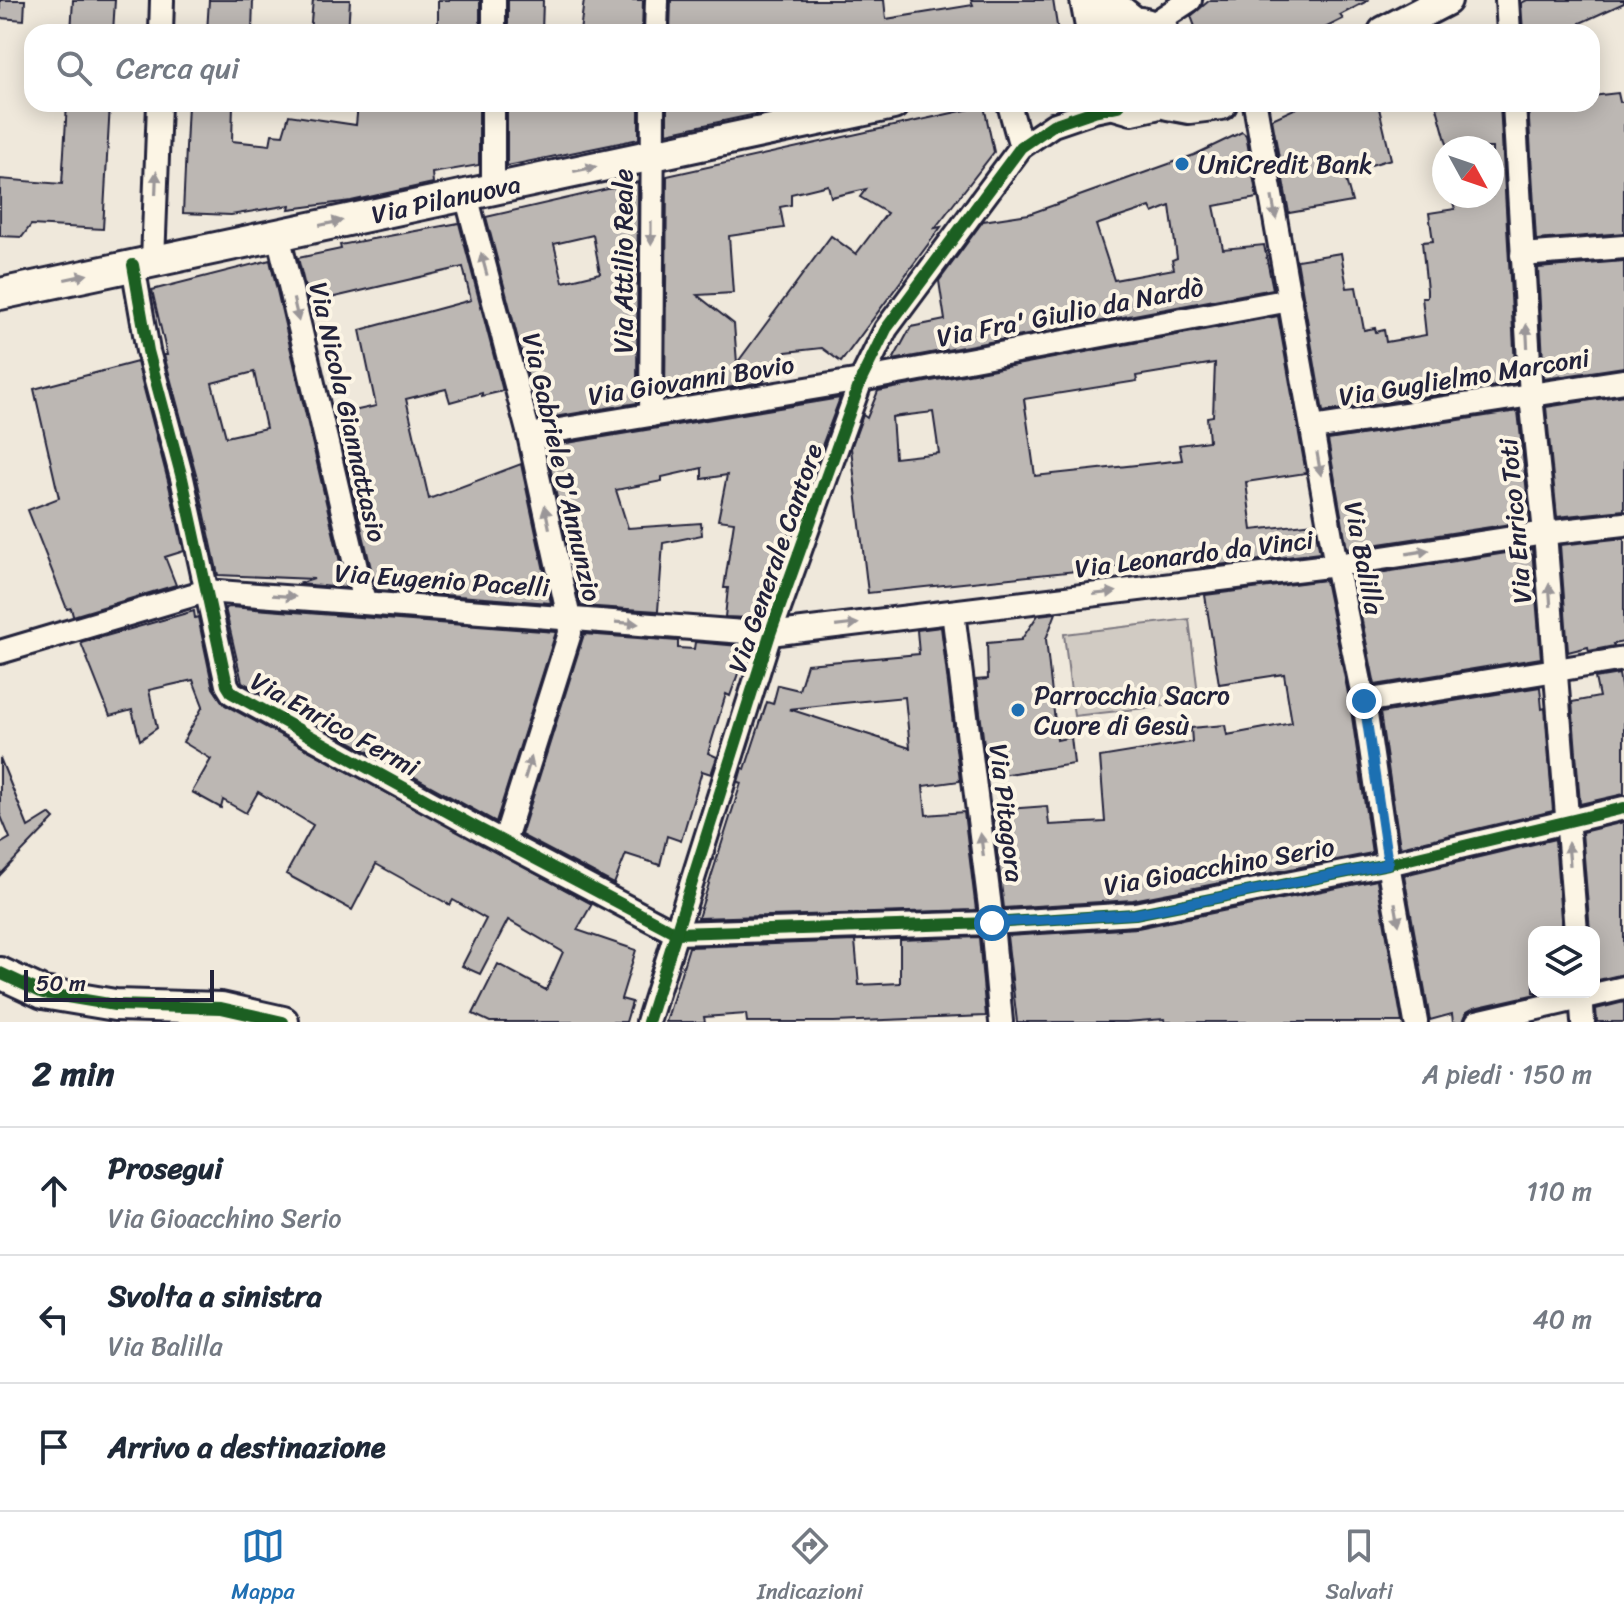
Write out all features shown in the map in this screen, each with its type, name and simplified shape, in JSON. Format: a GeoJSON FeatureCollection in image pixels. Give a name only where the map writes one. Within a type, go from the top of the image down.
{"type":"FeatureCollection","features":[{"type":"Feature","properties":{"kind":"street"},"geometry":{"type":"LineString","coordinates":[[161,24],[162,0]]}},
{"type":"Feature","properties":{"kind":"street"},"geometry":{"type":"LineString","coordinates":[[494,0],[494,24]]}},
{"type":"Feature","properties":{"kind":"street"},"geometry":{"type":"LineString","coordinates":[[656,24],[657,0]]}},
{"type":"Feature","properties":{"kind":"street"},"geometry":{"type":"LineString","coordinates":[[1086,0],[1090,24]]}},
{"type":"Feature","properties":{"kind":"street"},"geometry":{"type":"LineString","coordinates":[[1106,0],[1141,24]]}},
{"type":"Feature","properties":{"kind":"street"},"geometry":{"type":"LineString","coordinates":[[1148,24],[1190,0]]}},
{"type":"Feature","properties":{"kind":"street"},"geometry":{"type":"LineString","coordinates":[[1400,24],[1446,0]]}},
{"type":"Feature","properties":{"kind":"street"},"geometry":{"type":"LineString","coordinates":[[1507,0],[1508,24]]}},
{"type":"Feature","properties":{"kind":"street","name":"Via Enrico Fermi"},"geometry":{"type":"LineString","coordinates":[[158,112],[143,263],[148,351],[182,478],[227,685],[232,693],[676,933]]}},
{"type":"Feature","properties":{"kind":"street","name":"Via Gabriele D'Annunzio"},"geometry":{"type":"LineString","coordinates":[[492,112],[479,192],[570,633],[504,842]]}},
{"type":"Feature","properties":{"kind":"street","name":"Via Attilio Reale"},"geometry":{"type":"LineString","coordinates":[[651,415],[653,112]]}},
{"type":"Feature","properties":{"kind":"street","name":"Via Pilanuova"},"geometry":{"type":"LineString","coordinates":[[0,294],[855,112]]}},
{"type":"Feature","properties":{"kind":"street"},"geometry":{"type":"LineString","coordinates":[[1011,112],[1021,147]]}},
{"type":"Feature","properties":{"kind":"street","name":"Via Generale Cantore"},"geometry":{"type":"LineString","coordinates":[[648,1022],[770,634],[861,380],[886,329],[1021,147],[1053,125],[1091,112]]}},
{"type":"Feature","properties":{"kind":"street","name":"Via Balilla"},"geometry":{"type":"LineString","coordinates":[[1256,112],[1336,565],[1364,701],[1416,1022]]}},
{"type":"Feature","properties":{"kind":"street","name":"Via Enrico Toti"},"geometry":{"type":"LineString","coordinates":[[1514,112],[1531,396],[1545,533],[1575,926]]}},
{"type":"Feature","properties":{"kind":"street","name":"Via Nicola Giannattasio"},"geometry":{"type":"LineString","coordinates":[[278,234],[364,602]]}},
{"type":"Feature","properties":{"kind":"street"},"geometry":{"type":"LineString","coordinates":[[1522,255],[1624,247]]}},
{"type":"Feature","properties":{"kind":"street","name":"Via Fra' Giulio da Nardò"},"geometry":{"type":"LineString","coordinates":[[861,380],[1290,300]]}},
{"type":"Feature","properties":{"kind":"street","name":"Via Giovanni Bovio"},"geometry":{"type":"LineString","coordinates":[[529,435],[861,380]]}},
{"type":"Feature","properties":{"kind":"street","name":"Via Guglielmo Marconi"},"geometry":{"type":"LineString","coordinates":[[1313,428],[1624,381]]}},
{"type":"Feature","properties":{"kind":"street","name":"Via Leonardo da Vinci"},"geometry":{"type":"LineString","coordinates":[[770,634],[1336,565],[1624,524]]}},
{"type":"Feature","properties":{"kind":"street"},"geometry":{"type":"LineString","coordinates":[[0,652],[206,591]]}},
{"type":"Feature","properties":{"kind":"street","name":"Via Eugenio Pacelli"},"geometry":{"type":"LineString","coordinates":[[206,591],[770,634]]}},
{"type":"Feature","properties":{"kind":"street","name":"Via Pitagora"},"geometry":{"type":"LineString","coordinates":[[953,612],[992,923],[1001,1022]]}},
{"type":"Feature","properties":{"kind":"street"},"geometry":{"type":"LineString","coordinates":[[1364,701],[1624,659]]}},
{"type":"Feature","properties":{"kind":"street","name":"Via Gioacchino Serio"},"geometry":{"type":"LineString","coordinates":[[676,933],[992,923],[1135,914],[1388,864],[1624,808]]}},
{"type":"Feature","properties":{"kind":"street"},"geometry":{"type":"LineString","coordinates":[[0,973],[43,993],[101,1003],[221,1008],[283,1022]]}},
{"type":"Feature","properties":{"kind":"street"},"geometry":{"type":"LineString","coordinates":[[1600,992],[1624,988]]}},
{"type":"Feature","properties":{"kind":"street"},"geometry":{"type":"LineString","coordinates":[[1477,1022],[1569,998]]}},
{"type":"Feature","properties":{"kind":"street"},"geometry":{"type":"LineString","coordinates":[[1581,998],[1583,1022]]}},
{"type":"Feature","properties":{"kind":"shaded area"},"geometry":{"type":"Polygon","coordinates":[[[1189,619],[1199,702],[1074,716],[1064,634],[1189,619]]]}},
{"type":"Feature","properties":{"kind":"building"},"geometry":{"type":"Polygon","coordinates":[[[0,0],[25,0],[24,20],[0,18],[0,0]]]}},
{"type":"Feature","properties":{"kind":"building"},"geometry":{"type":"Polygon","coordinates":[[[73,0],[115,0],[114,24],[72,24],[73,0]]]}},
{"type":"Feature","properties":{"kind":"building"},"geometry":{"type":"Polygon","coordinates":[[[209,0],[253,0],[252,24],[208,24],[209,0]]]}},
{"type":"Feature","properties":{"kind":"building"},"geometry":{"type":"Polygon","coordinates":[[[313,0],[350,0],[348,24],[311,24],[313,0]]]}},
{"type":"Feature","properties":{"kind":"building"},"geometry":{"type":"Polygon","coordinates":[[[438,0],[480,0],[480,24],[438,24],[438,0]]]}},
{"type":"Feature","properties":{"kind":"building"},"geometry":{"type":"Polygon","coordinates":[[[508,0],[543,0],[542,24],[508,24],[508,0]]]}},
{"type":"Feature","properties":{"kind":"building"},"geometry":{"type":"Polygon","coordinates":[[[584,0],[643,0],[642,24],[581,24],[584,0]]]}},
{"type":"Feature","properties":{"kind":"building"},"geometry":{"type":"Polygon","coordinates":[[[671,0],[884,0],[886,19],[973,5],[971,0],[1053,0],[1057,24],[670,24],[671,0]]]}},
{"type":"Feature","properties":{"kind":"building"},"geometry":{"type":"Polygon","coordinates":[[[1210,0],[1369,0],[1340,15],[1343,19],[1333,24],[1194,24],[1191,16],[1210,0]]]}},
{"type":"Feature","properties":{"kind":"building"},"geometry":{"type":"Polygon","coordinates":[[[1527,0],[1624,0],[1624,3],[1580,24],[1522,24],[1521,3],[1527,0]]]}},
{"type":"Feature","properties":{"kind":"building"},"geometry":{"type":"Polygon","coordinates":[[[1618,93],[1620,102],[1624,102],[1624,233],[1536,240],[1528,112],[1600,112],[1600,95],[1618,93]]]}},
{"type":"Feature","properties":{"kind":"building"},"geometry":{"type":"Polygon","coordinates":[[[66,112],[110,112],[103,229],[31,225],[22,237],[0,236],[0,179],[62,184],[66,112]]]}},
{"type":"Feature","properties":{"kind":"building"},"geometry":{"type":"Polygon","coordinates":[[[188,112],[233,112],[232,141],[270,145],[272,134],[283,135],[289,115],[356,125],[357,112],[479,112],[479,165],[432,173],[433,183],[351,201],[289,209],[290,205],[231,215],[183,213],[188,112]]]}},
{"type":"Feature","properties":{"kind":"building"},"geometry":{"type":"Polygon","coordinates":[[[507,112],[639,112],[639,139],[507,166],[507,112]]]}},
{"type":"Feature","properties":{"kind":"building"},"geometry":{"type":"Polygon","coordinates":[[[667,112],[761,112],[761,113],[667,133],[667,112]]]}},
{"type":"Feature","properties":{"kind":"building"},"geometry":{"type":"Polygon","coordinates":[[[957,112],[985,112],[994,152],[935,228],[941,227],[841,362],[822,348],[786,352],[763,382],[665,398],[667,176],[957,112]],[[828,185],[791,194],[791,205],[780,207],[784,228],[729,236],[733,293],[697,295],[734,324],[737,363],[831,236],[856,254],[887,213],[860,197],[866,189],[831,197],[828,185]]]}},
{"type":"Feature","properties":{"kind":"building"},"geometry":{"type":"Polygon","coordinates":[[[1287,112],[1380,112],[1391,159],[1344,173],[1352,202],[1289,213],[1272,119],[1287,112]]]}},
{"type":"Feature","properties":{"kind":"building"},"geometry":{"type":"Polygon","coordinates":[[[1438,112],[1500,112],[1502,136],[1445,136],[1438,112]]]}},
{"type":"Feature","properties":{"kind":"building"},"geometry":{"type":"Polygon","coordinates":[[[1242,132],[1246,135],[1257,198],[1214,206],[1223,249],[1264,245],[1273,289],[893,360],[911,327],[945,320],[939,281],[983,221],[1029,214],[1194,155],[1242,132]],[[1170,206],[1153,213],[1150,207],[1096,225],[1114,280],[1174,269],[1172,260],[1177,258],[1170,206]]]}},
{"type":"Feature","properties":{"kind":"building"},"geometry":{"type":"Polygon","coordinates":[[[1504,174],[1516,383],[1323,412],[1297,260],[1341,253],[1347,288],[1356,287],[1364,330],[1384,330],[1386,342],[1426,335],[1422,297],[1427,297],[1427,290],[1422,242],[1433,241],[1429,213],[1504,208],[1504,174]]]}},
{"type":"Feature","properties":{"kind":"building"},"geometry":{"type":"Polygon","coordinates":[[[638,182],[637,403],[542,419],[533,384],[530,385],[486,217],[638,182]],[[593,235],[554,244],[563,282],[600,273],[593,235]]]}},
{"type":"Feature","properties":{"kind":"building"},"geometry":{"type":"Polygon","coordinates":[[[459,223],[503,391],[450,402],[446,389],[406,399],[429,499],[521,464],[551,603],[376,590],[335,415],[376,406],[360,330],[471,300],[463,267],[309,303],[298,258],[341,249],[340,245],[459,223]]]}},
{"type":"Feature","properties":{"kind":"building"},"geometry":{"type":"Polygon","coordinates":[[[270,260],[346,588],[298,584],[314,579],[218,575],[196,474],[164,355],[167,355],[152,290],[270,260]],[[254,372],[212,383],[226,437],[266,428],[254,372]]]}},
{"type":"Feature","properties":{"kind":"building"},"geometry":{"type":"Polygon","coordinates":[[[1624,261],[1624,367],[1544,379],[1538,268],[1624,261]]]}},
{"type":"Feature","properties":{"kind":"building"},"geometry":{"type":"Polygon","coordinates":[[[1278,316],[1306,473],[1246,482],[1252,530],[1314,523],[1320,553],[1201,567],[1200,558],[868,593],[851,448],[863,415],[867,418],[878,391],[1278,316]],[[1215,363],[1136,376],[1137,381],[1024,399],[1035,476],[1182,460],[1179,445],[1209,441],[1207,417],[1213,416],[1215,363]],[[933,412],[892,417],[895,458],[939,453],[933,412]]]}},
{"type":"Feature","properties":{"kind":"building"},"geometry":{"type":"Polygon","coordinates":[[[137,362],[184,551],[165,557],[176,585],[73,616],[71,608],[67,609],[28,510],[59,498],[34,389],[137,362]]]}},
{"type":"Feature","properties":{"kind":"building"},"geometry":{"type":"Polygon","coordinates":[[[1624,395],[1624,510],[1557,517],[1546,407],[1624,395]]]}},
{"type":"Feature","properties":{"kind":"building"},"geometry":{"type":"Polygon","coordinates":[[[840,398],[773,575],[768,573],[750,618],[725,617],[728,588],[724,588],[734,522],[718,520],[727,475],[702,479],[702,468],[662,477],[662,481],[616,490],[628,528],[701,523],[702,535],[663,543],[658,611],[581,606],[547,453],[550,452],[549,446],[840,398]]]}},
{"type":"Feature","properties":{"kind":"building"},"geometry":{"type":"Polygon","coordinates":[[[1518,411],[1530,521],[1347,549],[1328,440],[1518,411]]]}},
{"type":"Feature","properties":{"kind":"building"},"geometry":{"type":"Polygon","coordinates":[[[1624,538],[1624,642],[1589,651],[1588,647],[1568,652],[1560,545],[1624,538]]]}},
{"type":"Feature","properties":{"kind":"building"},"geometry":{"type":"Polygon","coordinates":[[[1532,549],[1541,658],[1375,685],[1353,577],[1532,549]]]}},
{"type":"Feature","properties":{"kind":"building"},"geometry":{"type":"Polygon","coordinates":[[[1325,580],[1350,703],[1372,853],[1133,900],[1004,908],[992,810],[1047,806],[1049,825],[1105,822],[1100,757],[1192,742],[1191,728],[1225,725],[1227,735],[1292,723],[1284,674],[1219,684],[1205,595],[1325,580]]]}},
{"type":"Feature","properties":{"kind":"building"},"geometry":{"type":"Polygon","coordinates":[[[225,608],[556,632],[496,822],[242,682],[225,608]]]}},
{"type":"Feature","properties":{"kind":"building"},"geometry":{"type":"Polygon","coordinates":[[[194,611],[195,618],[198,617],[213,688],[225,705],[592,904],[577,930],[636,950],[621,999],[632,1002],[626,1022],[490,1022],[473,1014],[498,964],[546,990],[563,952],[508,920],[480,974],[462,966],[486,919],[453,900],[450,905],[376,864],[352,910],[286,874],[313,825],[258,792],[246,813],[223,800],[221,808],[192,792],[211,759],[183,742],[203,706],[193,680],[149,690],[157,728],[140,740],[132,710],[110,716],[81,643],[194,611]]]}},
{"type":"Feature","properties":{"kind":"building","name":"Parrocchia Sacro Cuore di Gesù"},"geometry":{"type":"Polygon","coordinates":[[[1056,613],[1046,639],[1057,740],[1071,737],[1074,764],[988,777],[976,680],[988,679],[987,643],[1021,640],[1038,615],[1056,613]]]}},
{"type":"Feature","properties":{"kind":"building"},"geometry":{"type":"Polygon","coordinates":[[[941,627],[960,781],[923,786],[926,815],[964,812],[976,910],[698,918],[741,783],[738,782],[742,768],[745,769],[767,702],[773,704],[778,685],[799,690],[807,664],[919,654],[917,630],[941,627]],[[905,697],[789,709],[910,748],[905,697]]]}},
{"type":"Feature","properties":{"kind":"building"},"geometry":{"type":"Polygon","coordinates":[[[584,634],[678,641],[678,648],[694,649],[695,642],[739,646],[738,650],[746,651],[730,696],[726,694],[708,753],[717,757],[711,774],[702,771],[681,841],[667,836],[660,865],[626,854],[614,884],[521,835],[584,634]]]}},
{"type":"Feature","properties":{"kind":"building"},"geometry":{"type":"Polygon","coordinates":[[[1619,674],[1624,703],[1624,794],[1580,804],[1572,702],[1599,697],[1595,678],[1619,674]]]}},
{"type":"Feature","properties":{"kind":"building"},"geometry":{"type":"Polygon","coordinates":[[[1540,687],[1542,709],[1545,708],[1553,811],[1400,847],[1380,713],[1540,687]]]}},
{"type":"Feature","properties":{"kind":"building"},"geometry":{"type":"Polygon","coordinates":[[[0,758],[28,827],[49,814],[54,819],[0,875],[0,844],[10,838],[0,814],[0,758]]]}},
{"type":"Feature","properties":{"kind":"building"},"geometry":{"type":"Polygon","coordinates":[[[1624,822],[1624,974],[1600,980],[1600,926],[1590,926],[1582,832],[1624,822]]]}},
{"type":"Feature","properties":{"kind":"building"},"geometry":{"type":"Polygon","coordinates":[[[1555,839],[1562,926],[1528,926],[1528,996],[1474,1008],[1467,1012],[1463,1022],[1453,1022],[1452,1014],[1430,1020],[1404,875],[1555,839]]]}},
{"type":"Feature","properties":{"kind":"building"},"geometry":{"type":"Polygon","coordinates":[[[1377,880],[1402,1022],[1165,1022],[1164,1019],[1017,1022],[1007,936],[1138,928],[1377,880]]]}},
{"type":"Feature","properties":{"kind":"building"},"geometry":{"type":"Polygon","coordinates":[[[979,937],[986,1016],[747,1022],[746,1014],[704,1017],[705,1022],[666,1022],[689,947],[855,941],[859,985],[900,983],[900,940],[979,937]]]}},
{"type":"Feature","properties":{"kind":"building"},"geometry":{"type":"Polygon","coordinates":[[[1624,1002],[1624,1022],[1597,1022],[1596,1009],[1624,1002]]]}},
{"type":"Feature","properties":{"kind":"cycle path"},"geometry":{"type":"LineString","coordinates":[[648,1022],[770,634],[861,380],[886,329],[1021,147],[1053,125],[1091,112]]}},
{"type":"Feature","properties":{"kind":"cycle path"},"geometry":{"type":"LineString","coordinates":[[133,265],[148,351],[182,478],[227,685],[232,693],[676,933],[992,923],[1135,914],[1388,864],[1624,808]]}},
{"type":"Feature","properties":{"kind":"cycle path"},"geometry":{"type":"LineString","coordinates":[[0,973],[43,993],[115,1005],[221,1008],[283,1022]]}},
{"type":"Feature","properties":{"kind":"place","name":"UniCredit Bank"},"geometry":{"type":"Point","coordinates":[1182,164]}},
{"type":"Feature","properties":{"kind":"place","name":"Parrocchia Sacro Cuore di Gesù"},"geometry":{"type":"Point","coordinates":[1018,710]}},
{"type":"Feature","properties":{"kind":"route"},"geometry":{"type":"LineString","coordinates":[[992,923],[1135,914],[1388,864],[1364,701]]}}]}
